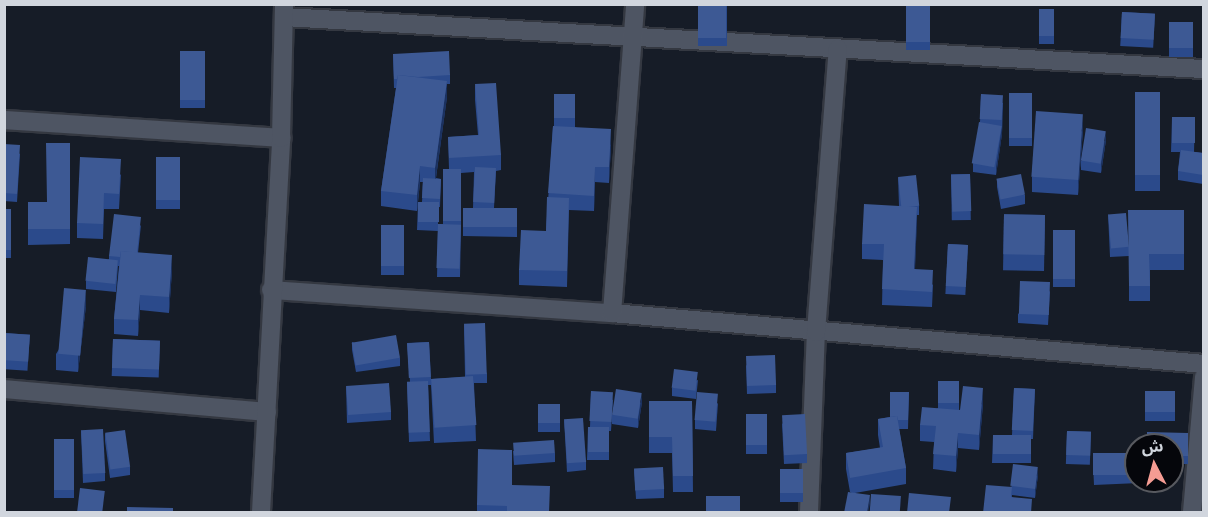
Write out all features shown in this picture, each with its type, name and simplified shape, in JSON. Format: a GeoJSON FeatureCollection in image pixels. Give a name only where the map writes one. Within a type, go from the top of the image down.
{"type":"FeatureCollection","features":[{"type":"Feature","properties":{"kind":"street"},"geometry":{"type":"LineString","coordinates":[[612,312],[635,4]]}},
{"type":"Feature","properties":{"kind":"street"},"geometry":{"type":"LineString","coordinates":[[261,513],[271,290],[281,138],[284,11],[633,38],[1203,69]]}},
{"type":"Feature","properties":{"kind":"street"},"geometry":{"type":"LineString","coordinates":[[809,513],[816,332],[838,49]]}},
{"type":"Feature","properties":{"kind":"street"},"geometry":{"type":"LineString","coordinates":[[4,120],[281,138]]}},
{"type":"Feature","properties":{"kind":"street"},"geometry":{"type":"LineString","coordinates":[[271,290],[612,312],[816,332],[1203,364]]}},
{"type":"Feature","properties":{"kind":"street"},"geometry":{"type":"LineString","coordinates":[[1192,513],[1203,377]]}},
{"type":"Feature","properties":{"kind":"street"},"geometry":{"type":"LineString","coordinates":[[4,389],[267,412]]}},
{"type":"Feature","properties":{"kind":"building"},"geometry":{"type":"Polygon","coordinates":[[[698,4],[726,4],[726,38],[698,38],[698,4]]]}},
{"type":"Feature","properties":{"kind":"building"},"geometry":{"type":"Polygon","coordinates":[[[906,4],[930,4],[930,42],[906,42],[906,4]]]}},
{"type":"Feature","properties":{"kind":"building"},"geometry":{"type":"Polygon","coordinates":[[[1039,9],[1054,9],[1054,36],[1039,36],[1039,9]]]}},
{"type":"Feature","properties":{"kind":"building"},"geometry":{"type":"Polygon","coordinates":[[[1122,12],[1155,14],[1154,40],[1121,38],[1122,12]]]}},
{"type":"Feature","properties":{"kind":"building"},"geometry":{"type":"Polygon","coordinates":[[[1169,22],[1193,22],[1193,48],[1169,48],[1169,22]]]}},
{"type":"Feature","properties":{"kind":"building"},"geometry":{"type":"Polygon","coordinates":[[[180,51],[205,51],[205,100],[180,100],[180,51]]]}},
{"type":"Feature","properties":{"kind":"building"},"geometry":{"type":"Polygon","coordinates":[[[449,51],[450,75],[418,77],[398,75],[397,79],[394,79],[393,54],[449,51]]]}},
{"type":"Feature","properties":{"kind":"building"},"geometry":{"type":"Polygon","coordinates":[[[398,75],[447,81],[435,168],[420,166],[417,195],[381,191],[398,75]]]}},
{"type":"Feature","properties":{"kind":"building"},"geometry":{"type":"Polygon","coordinates":[[[496,83],[501,155],[449,158],[448,137],[479,135],[475,84],[496,83]]]}},
{"type":"Feature","properties":{"kind":"building"},"geometry":{"type":"Polygon","coordinates":[[[1135,92],[1160,92],[1160,175],[1135,175],[1135,92]]]}},
{"type":"Feature","properties":{"kind":"building"},"geometry":{"type":"Polygon","coordinates":[[[1009,93],[1032,93],[1032,138],[1009,138],[1009,93]]]}},
{"type":"Feature","properties":{"kind":"building"},"geometry":{"type":"Polygon","coordinates":[[[554,94],[575,94],[575,118],[554,118],[554,94]]]}},
{"type":"Feature","properties":{"kind":"building"},"geometry":{"type":"Polygon","coordinates":[[[981,94],[1003,95],[1002,120],[980,119],[981,94]]]}},
{"type":"Feature","properties":{"kind":"building"},"geometry":{"type":"Polygon","coordinates":[[[1036,111],[1083,114],[1078,180],[1031,177],[1036,111]]]}},
{"type":"Feature","properties":{"kind":"building"},"geometry":{"type":"Polygon","coordinates":[[[1172,117],[1195,117],[1195,143],[1172,143],[1172,117]]]}},
{"type":"Feature","properties":{"kind":"building"},"geometry":{"type":"Polygon","coordinates":[[[979,122],[1002,126],[994,167],[972,163],[979,122]]]}},
{"type":"Feature","properties":{"kind":"building"},"geometry":{"type":"Polygon","coordinates":[[[553,126],[611,129],[609,167],[595,167],[594,196],[548,193],[553,126]]]}},
{"type":"Feature","properties":{"kind":"building"},"geometry":{"type":"Polygon","coordinates":[[[1086,128],[1106,131],[1101,164],[1081,161],[1086,128]]]}},
{"type":"Feature","properties":{"kind":"building"},"geometry":{"type":"Polygon","coordinates":[[[46,143],[70,143],[70,229],[28,229],[28,202],[47,202],[46,143]]]}},
{"type":"Feature","properties":{"kind":"building"},"geometry":{"type":"Polygon","coordinates":[[[4,144],[20,145],[17,194],[4,193],[4,144]]]}},
{"type":"Feature","properties":{"kind":"building"},"geometry":{"type":"Polygon","coordinates":[[[1181,150],[1203,153],[1203,175],[1178,171],[1181,150]]]}},
{"type":"Feature","properties":{"kind":"building"},"geometry":{"type":"Polygon","coordinates":[[[80,157],[121,159],[119,194],[104,193],[103,224],[77,223],[80,157]]]}},
{"type":"Feature","properties":{"kind":"building"},"geometry":{"type":"Polygon","coordinates":[[[156,157],[180,157],[180,200],[156,200],[156,157]]]}},
{"type":"Feature","properties":{"kind":"building"},"geometry":{"type":"Polygon","coordinates":[[[475,167],[496,168],[494,203],[473,202],[475,167]]]}},
{"type":"Feature","properties":{"kind":"building"},"geometry":{"type":"Polygon","coordinates":[[[443,169],[461,169],[461,221],[443,221],[443,169]]]}},
{"type":"Feature","properties":{"kind":"building"},"geometry":{"type":"Polygon","coordinates":[[[970,174],[971,211],[952,212],[951,175],[970,174]]]}},
{"type":"Feature","properties":{"kind":"building"},"geometry":{"type":"Polygon","coordinates":[[[1021,174],[1025,195],[1000,199],[996,179],[1021,174]]]}},
{"type":"Feature","properties":{"kind":"building"},"geometry":{"type":"Polygon","coordinates":[[[916,175],[919,206],[901,208],[898,177],[916,175]]]}},
{"type":"Feature","properties":{"kind":"building"},"geometry":{"type":"Polygon","coordinates":[[[423,178],[441,179],[440,199],[422,198],[423,178]]]}},
{"type":"Feature","properties":{"kind":"building"},"geometry":{"type":"Polygon","coordinates":[[[547,197],[569,198],[567,271],[519,270],[521,230],[546,231],[547,197]]]}},
{"type":"Feature","properties":{"kind":"building"},"geometry":{"type":"Polygon","coordinates":[[[418,202],[439,202],[439,222],[418,222],[418,202]]]}},
{"type":"Feature","properties":{"kind":"building"},"geometry":{"type":"Polygon","coordinates":[[[864,204],[917,207],[914,269],[933,270],[932,292],[882,289],[884,244],[862,244],[864,204]]]}},
{"type":"Feature","properties":{"kind":"building"},"geometry":{"type":"Polygon","coordinates":[[[463,208],[517,208],[517,227],[463,227],[463,208]]]}},
{"type":"Feature","properties":{"kind":"building"},"geometry":{"type":"Polygon","coordinates":[[[4,209],[11,209],[11,250],[4,250],[4,209]]]}},
{"type":"Feature","properties":{"kind":"building"},"geometry":{"type":"Polygon","coordinates":[[[1128,210],[1184,210],[1184,254],[1149,254],[1150,286],[1129,286],[1128,210]]]}},
{"type":"Feature","properties":{"kind":"building"},"geometry":{"type":"Polygon","coordinates":[[[1126,213],[1129,247],[1111,248],[1108,215],[1126,213]]]}},
{"type":"Feature","properties":{"kind":"building"},"geometry":{"type":"Polygon","coordinates":[[[114,214],[141,217],[137,253],[121,251],[120,257],[109,256],[114,214]]]}},
{"type":"Feature","properties":{"kind":"building"},"geometry":{"type":"Polygon","coordinates":[[[1004,214],[1045,215],[1044,255],[1003,254],[1004,214]]]}},
{"type":"Feature","properties":{"kind":"building"},"geometry":{"type":"Polygon","coordinates":[[[438,224],[461,225],[459,269],[436,268],[438,224]]]}},
{"type":"Feature","properties":{"kind":"building"},"geometry":{"type":"Polygon","coordinates":[[[381,225],[404,225],[404,266],[381,266],[381,225]]]}},
{"type":"Feature","properties":{"kind":"building"},"geometry":{"type":"Polygon","coordinates":[[[1053,230],[1075,230],[1075,279],[1053,279],[1053,230]]]}},
{"type":"Feature","properties":{"kind":"building"},"geometry":{"type":"Polygon","coordinates":[[[948,244],[968,245],[966,287],[946,286],[948,244]]]}},
{"type":"Feature","properties":{"kind":"building"},"geometry":{"type":"Polygon","coordinates":[[[121,251],[172,255],[169,297],[140,295],[138,320],[114,319],[121,251]]]}},
{"type":"Feature","properties":{"kind":"building"},"geometry":{"type":"Polygon","coordinates":[[[88,257],[118,260],[115,284],[85,281],[88,257]]]}},
{"type":"Feature","properties":{"kind":"building"},"geometry":{"type":"Polygon","coordinates":[[[1020,281],[1050,282],[1049,315],[1019,314],[1020,281]]]}},
{"type":"Feature","properties":{"kind":"building"},"geometry":{"type":"Polygon","coordinates":[[[64,288],[86,290],[80,356],[58,354],[64,288]]]}},
{"type":"Feature","properties":{"kind":"building"},"geometry":{"type":"Polygon","coordinates":[[[485,323],[487,374],[466,375],[464,324],[485,323]]]}},
{"type":"Feature","properties":{"kind":"building"},"geometry":{"type":"Polygon","coordinates":[[[4,333],[30,335],[28,362],[4,360],[4,333]]]}},
{"type":"Feature","properties":{"kind":"building"},"geometry":{"type":"Polygon","coordinates":[[[396,335],[400,358],[356,365],[352,343],[396,335]]]}},
{"type":"Feature","properties":{"kind":"building"},"geometry":{"type":"Polygon","coordinates":[[[113,339],[160,341],[159,370],[112,368],[113,339]]]}},
{"type":"Feature","properties":{"kind":"building"},"geometry":{"type":"Polygon","coordinates":[[[429,342],[431,377],[409,378],[407,343],[429,342]]]}},
{"type":"Feature","properties":{"kind":"building"},"geometry":{"type":"Polygon","coordinates":[[[775,355],[776,385],[747,386],[746,356],[775,355]]]}},
{"type":"Feature","properties":{"kind":"building"},"geometry":{"type":"Polygon","coordinates":[[[674,369],[698,372],[696,391],[672,388],[674,369]]]}},
{"type":"Feature","properties":{"kind":"building"},"geometry":{"type":"Polygon","coordinates":[[[473,376],[476,425],[435,428],[431,379],[473,376]]]}},
{"type":"Feature","properties":{"kind":"building"},"geometry":{"type":"Polygon","coordinates":[[[428,381],[430,432],[409,433],[407,382],[428,381]]]}},
{"type":"Feature","properties":{"kind":"building"},"geometry":{"type":"Polygon","coordinates":[[[938,381],[959,381],[959,403],[938,403],[938,381]]]}},
{"type":"Feature","properties":{"kind":"building"},"geometry":{"type":"Polygon","coordinates":[[[389,383],[391,412],[348,415],[346,386],[389,383]]]}},
{"type":"Feature","properties":{"kind":"building"},"geometry":{"type":"Polygon","coordinates":[[[963,386],[983,388],[979,435],[958,433],[956,456],[933,454],[936,426],[920,425],[922,407],[960,410],[963,386]]]}},
{"type":"Feature","properties":{"kind":"building"},"geometry":{"type":"Polygon","coordinates":[[[1014,388],[1035,389],[1033,431],[1012,430],[1014,388]]]}},
{"type":"Feature","properties":{"kind":"building"},"geometry":{"type":"Polygon","coordinates":[[[616,389],[642,393],[638,419],[612,415],[616,389]]]}},
{"type":"Feature","properties":{"kind":"building"},"geometry":{"type":"Polygon","coordinates":[[[591,391],[613,392],[611,422],[589,421],[591,391]]]}},
{"type":"Feature","properties":{"kind":"building"},"geometry":{"type":"Polygon","coordinates":[[[1145,391],[1175,391],[1175,412],[1145,412],[1145,391]]]}},
{"type":"Feature","properties":{"kind":"building"},"geometry":{"type":"Polygon","coordinates":[[[697,392],[718,394],[715,422],[695,420],[697,392]]]}},
{"type":"Feature","properties":{"kind":"building"},"geometry":{"type":"Polygon","coordinates":[[[890,392],[909,392],[908,420],[898,420],[897,416],[890,417],[890,392]]]}},
{"type":"Feature","properties":{"kind":"building"},"geometry":{"type":"Polygon","coordinates":[[[649,401],[692,401],[693,476],[673,476],[672,437],[649,437],[649,401]]]}},
{"type":"Feature","properties":{"kind":"building"},"geometry":{"type":"Polygon","coordinates":[[[538,404],[560,404],[560,423],[538,423],[538,404]]]}},
{"type":"Feature","properties":{"kind":"building"},"geometry":{"type":"Polygon","coordinates":[[[746,414],[767,414],[767,445],[746,445],[746,414]]]}},
{"type":"Feature","properties":{"kind":"building"},"geometry":{"type":"Polygon","coordinates":[[[805,414],[807,454],[784,455],[782,415],[805,414]]]}},
{"type":"Feature","properties":{"kind":"building"},"geometry":{"type":"Polygon","coordinates":[[[897,416],[906,468],[850,478],[846,453],[883,447],[878,419],[897,416]]]}},
{"type":"Feature","properties":{"kind":"building"},"geometry":{"type":"Polygon","coordinates":[[[583,418],[586,462],[567,463],[564,419],[583,418]]]}},
{"type":"Feature","properties":{"kind":"building"},"geometry":{"type":"Polygon","coordinates":[[[588,427],[609,427],[609,452],[588,452],[588,427]]]}},
{"type":"Feature","properties":{"kind":"building"},"geometry":{"type":"Polygon","coordinates":[[[103,429],[105,473],[83,474],[81,430],[103,429]]]}},
{"type":"Feature","properties":{"kind":"building"},"geometry":{"type":"Polygon","coordinates":[[[125,430],[130,467],[110,469],[105,433],[125,430]]]}},
{"type":"Feature","properties":{"kind":"building"},"geometry":{"type":"Polygon","coordinates":[[[1067,431],[1091,432],[1090,456],[1066,455],[1067,431]]]}},
{"type":"Feature","properties":{"kind":"building"},"geometry":{"type":"Polygon","coordinates":[[[1147,432],[1188,433],[1188,456],[1184,456],[1184,433],[1147,432]]]}},
{"type":"Feature","properties":{"kind":"building"},"geometry":{"type":"Polygon","coordinates":[[[993,435],[1031,435],[1031,454],[993,454],[993,435]]]}},
{"type":"Feature","properties":{"kind":"building"},"geometry":{"type":"Polygon","coordinates":[[[54,439],[74,439],[74,490],[54,490],[54,439]]]}},
{"type":"Feature","properties":{"kind":"building"},"geometry":{"type":"Polygon","coordinates":[[[554,440],[555,453],[514,456],[513,443],[554,440]]]}},
{"type":"Feature","properties":{"kind":"building"},"geometry":{"type":"Polygon","coordinates":[[[478,449],[512,450],[512,485],[550,486],[549,513],[507,513],[507,506],[477,505],[478,449]]]}},
{"type":"Feature","properties":{"kind":"building"},"geometry":{"type":"Polygon","coordinates":[[[1093,453],[1124,453],[1124,475],[1093,475],[1093,453]]]}},
{"type":"Feature","properties":{"kind":"building"},"geometry":{"type":"Polygon","coordinates":[[[1013,464],[1038,467],[1035,489],[1010,486],[1013,464]]]}},
{"type":"Feature","properties":{"kind":"building"},"geometry":{"type":"Polygon","coordinates":[[[663,467],[664,489],[635,490],[634,469],[663,467]]]}},
{"type":"Feature","properties":{"kind":"building"},"geometry":{"type":"Polygon","coordinates":[[[780,469],[803,469],[803,493],[780,493],[780,469]]]}},
{"type":"Feature","properties":{"kind":"building"},"geometry":{"type":"Polygon","coordinates":[[[986,485],[1012,487],[1011,497],[1032,499],[1031,513],[983,513],[986,485]]]}},
{"type":"Feature","properties":{"kind":"building"},"geometry":{"type":"Polygon","coordinates":[[[80,488],[105,491],[102,512],[77,512],[80,488]]]}},
{"type":"Feature","properties":{"kind":"building"},"geometry":{"type":"Polygon","coordinates":[[[848,492],[870,495],[867,513],[844,513],[848,492]]]}},
{"type":"Feature","properties":{"kind":"building"},"geometry":{"type":"Polygon","coordinates":[[[909,493],[951,497],[949,513],[907,513],[909,493]]]}},
{"type":"Feature","properties":{"kind":"building"},"geometry":{"type":"Polygon","coordinates":[[[871,494],[901,496],[900,512],[870,512],[871,494]]]}},
{"type":"Feature","properties":{"kind":"building"},"geometry":{"type":"Polygon","coordinates":[[[706,496],[740,496],[740,512],[706,512],[706,496]]]}},
{"type":"Feature","properties":{"kind":"building"},"geometry":{"type":"Polygon","coordinates":[[[127,507],[173,508],[173,513],[127,513],[127,507]]]}}]}
